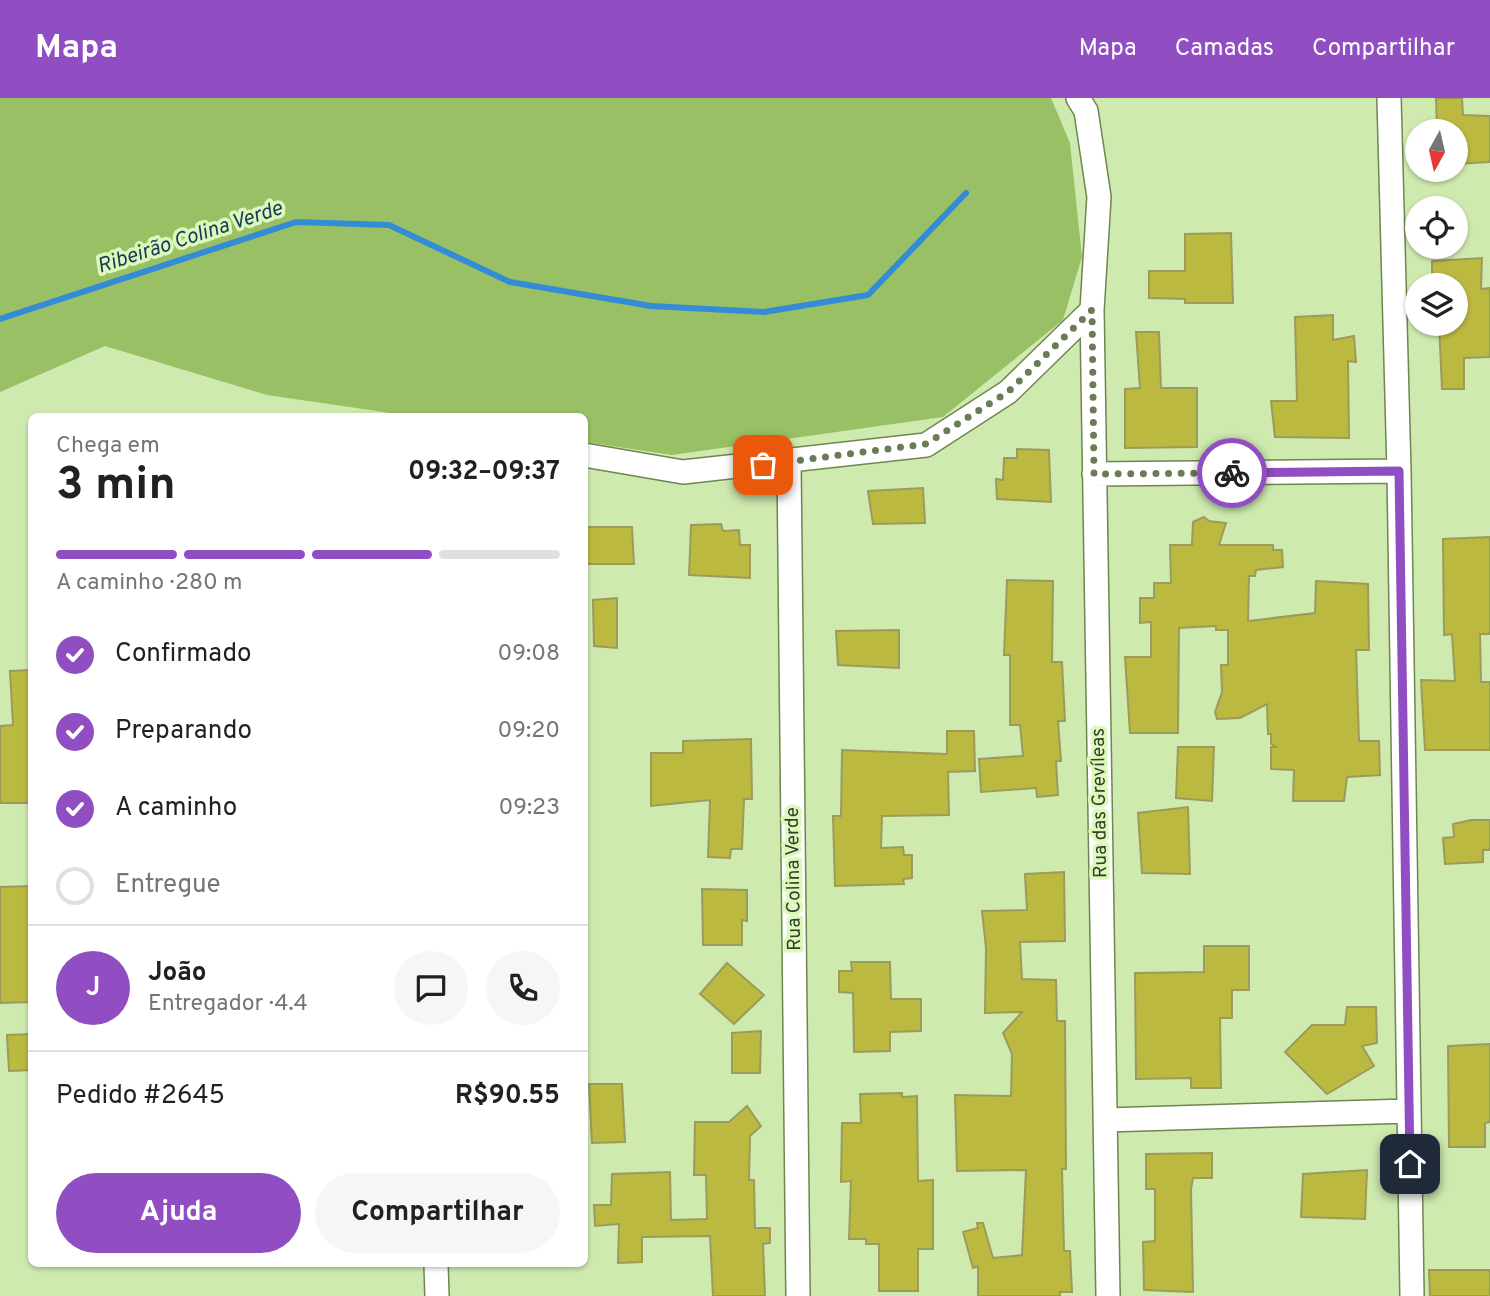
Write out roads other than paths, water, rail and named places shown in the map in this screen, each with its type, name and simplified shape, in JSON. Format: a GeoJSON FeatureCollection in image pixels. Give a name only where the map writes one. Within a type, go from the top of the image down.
{"type":"FeatureCollection","features":[{"type":"Feature","properties":{"kind":"street","name":"Rua das Grevíleas"},"geometry":{"type":"LineString","coordinates":[[1078,98],[1086,111],[1099,197],[1092,310],[1108,1296]]}},
{"type":"Feature","properties":{"kind":"street"},"geometry":{"type":"LineString","coordinates":[[1389,98],[1399,471],[1412,1296]]}},
{"type":"Feature","properties":{"kind":"street"},"geometry":{"type":"LineString","coordinates":[[588,456],[684,472],[789,462],[926,444],[1008,392],[1092,310]]}},
{"type":"Feature","properties":{"kind":"street","name":"Rua Colina Verde"},"geometry":{"type":"LineString","coordinates":[[789,462],[798,1296]]}},
{"type":"Feature","properties":{"kind":"street"},"geometry":{"type":"LineString","coordinates":[[1094,474],[1399,471]]}},
{"type":"Feature","properties":{"kind":"street"},"geometry":{"type":"LineString","coordinates":[[1105,1120],[1409,1111]]}},
{"type":"Feature","properties":{"kind":"street"},"geometry":{"type":"LineString","coordinates":[[436,1267],[437,1296]]}},
{"type":"Feature","properties":{"kind":"waterway","name":"Ribeirão Colina Verde"},"geometry":{"type":"LineString","coordinates":[[0,319],[296,222],[389,225],[510,282],[651,306],[764,312],[868,295],[966,193]]}}]}
